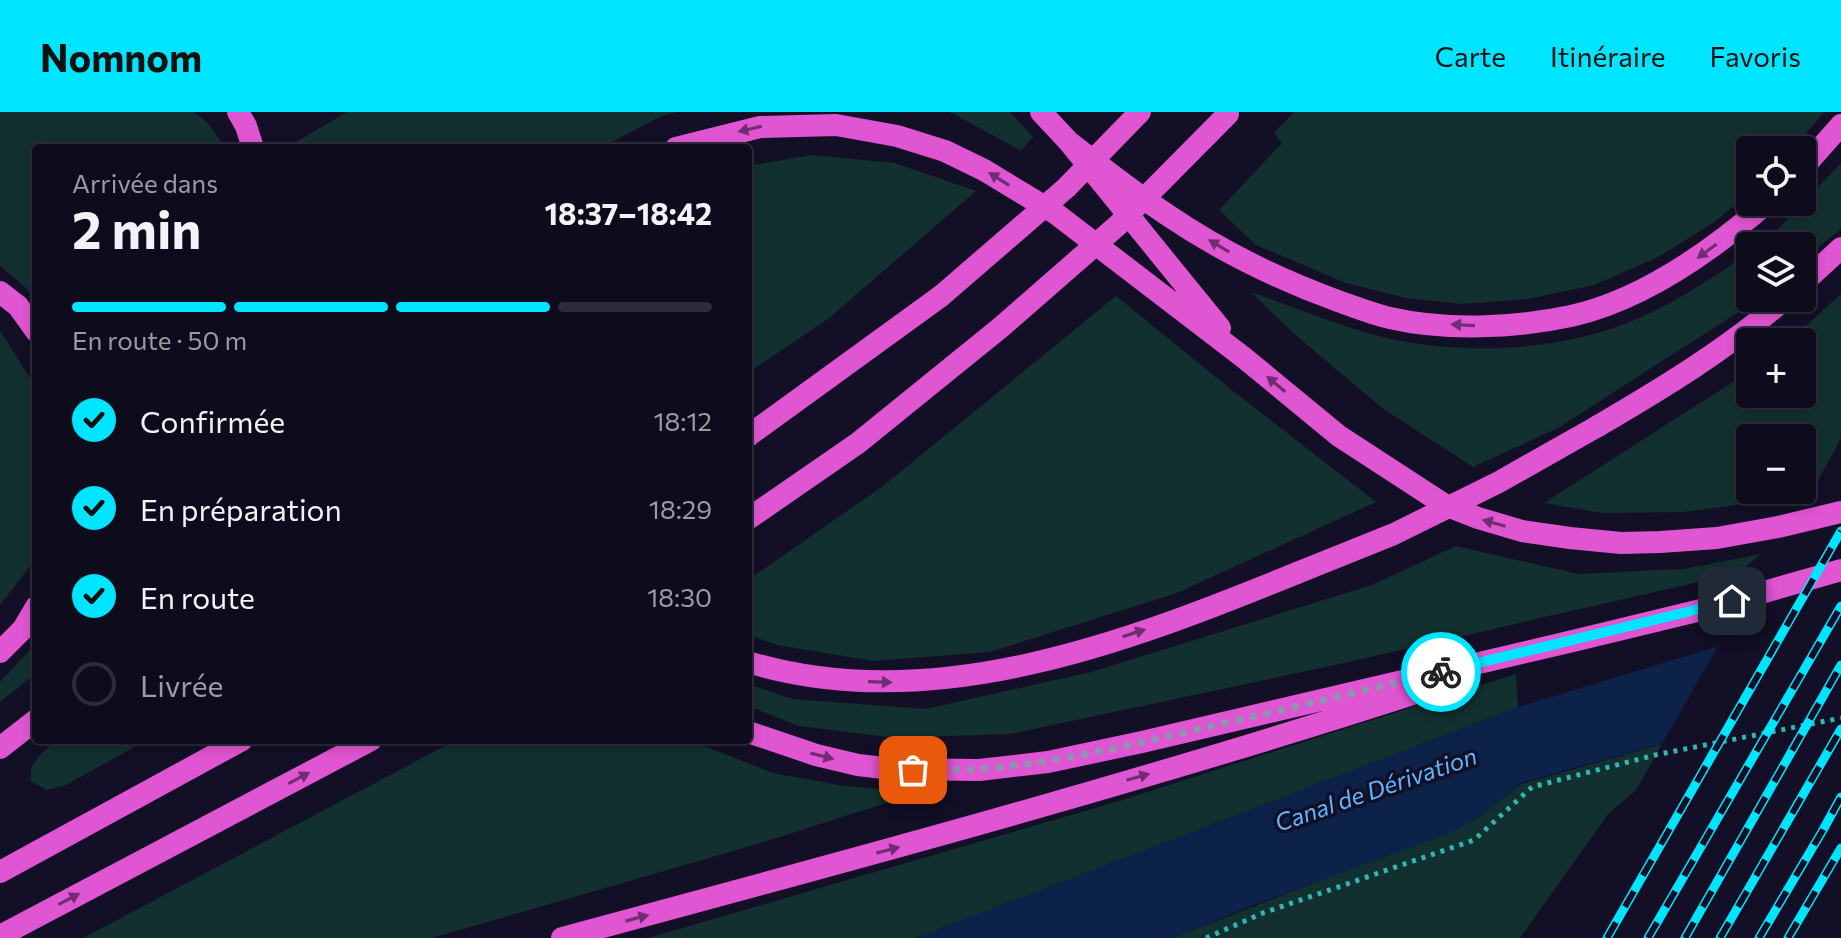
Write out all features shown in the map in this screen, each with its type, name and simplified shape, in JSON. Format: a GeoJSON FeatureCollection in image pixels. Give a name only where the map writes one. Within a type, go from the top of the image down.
{"type":"FeatureCollection","features":[{"type":"Feature","properties":{"kind":"highway"},"geometry":{"type":"LineString","coordinates":[[238,112],[252,144]]}},
{"type":"Feature","properties":{"kind":"highway"},"geometry":{"type":"LineString","coordinates":[[1041,112],[1069,142],[1243,357]]}},
{"type":"Feature","properties":{"kind":"highway"},"geometry":{"type":"LineString","coordinates":[[752,433],[941,296],[1066,188],[1140,112]]}},
{"type":"Feature","properties":{"kind":"highway"},"geometry":{"type":"LineString","coordinates":[[752,516],[858,443],[1000,328],[1118,225],[1229,113]]}},
{"type":"Feature","properties":{"kind":"highway"},"geometry":{"type":"LineString","coordinates":[[692,144],[760,127],[836,125],[897,136],[945,151],[984,170],[1055,213],[1243,357],[1339,436],[1426,494],[1467,514],[1522,531],[1621,543],[1717,538],[1841,512]]}},
{"type":"Feature","properties":{"kind":"highway"},"geometry":{"type":"LineString","coordinates":[[1816,153],[1841,125]]}},
{"type":"Feature","properties":{"kind":"highway"},"geometry":{"type":"LineString","coordinates":[[1069,142],[1168,215],[1242,260],[1293,285],[1348,304],[1390,318],[1429,323],[1474,326],[1522,324],[1572,316],[1609,304],[1695,260],[1752,216]]}},
{"type":"Feature","properties":{"kind":"highway"},"geometry":{"type":"LineString","coordinates":[[1816,271],[1841,248]]}},
{"type":"Feature","properties":{"kind":"highway"},"geometry":{"type":"LineString","coordinates":[[0,292],[18,306],[32,325]]}},
{"type":"Feature","properties":{"kind":"highway"},"geometry":{"type":"LineString","coordinates":[[752,663],[811,676],[857,681],[950,679],[1081,651],[1223,604],[1394,534],[1499,482],[1659,391],[1767,312]]}},
{"type":"Feature","properties":{"kind":"highway"},"geometry":{"type":"LineString","coordinates":[[752,733],[816,755],[858,765],[979,770],[1048,762],[1577,640],[1705,609],[1841,570]]}},
{"type":"Feature","properties":{"kind":"highway"},"geometry":{"type":"LineString","coordinates":[[0,652],[23,629],[32,614]]}},
{"type":"Feature","properties":{"kind":"highway"},"geometry":{"type":"LineString","coordinates":[[562,938],[890,850],[1154,773],[1325,722],[1577,640]]}},
{"type":"Feature","properties":{"kind":"highway"},"geometry":{"type":"LineString","coordinates":[[0,748],[32,723]]}},
{"type":"Feature","properties":{"kind":"highway"},"geometry":{"type":"LineString","coordinates":[[0,872],[235,744]]}},
{"type":"Feature","properties":{"kind":"highway"},"geometry":{"type":"LineString","coordinates":[[0,936],[363,744]]}},
{"type":"Feature","properties":{"kind":"path"},"geometry":{"type":"LineString","coordinates":[[1206,938],[1263,913],[1474,840],[1532,787],[1655,755],[1841,718]]}},
{"type":"Feature","properties":{"kind":"green space"},"geometry":{"type":"Polygon","coordinates":[[[0,112],[194,112],[208,123],[222,144],[32,144],[32,296],[0,266],[0,112]]]}},
{"type":"Feature","properties":{"kind":"green space"},"geometry":{"type":"Polygon","coordinates":[[[347,112],[677,112],[662,116],[608,144],[293,144],[347,112]]]}},
{"type":"Feature","properties":{"kind":"green space"},"geometry":{"type":"Polygon","coordinates":[[[950,112],[1010,112],[1033,137],[1021,151],[950,112]]]}},
{"type":"Feature","properties":{"kind":"green space"},"geometry":{"type":"Polygon","coordinates":[[[1294,112],[1824,112],[1804,136],[1736,136],[1736,204],[1716,221],[1658,257],[1594,285],[1528,299],[1461,304],[1406,298],[1346,283],[1256,245],[1219,210],[1282,143],[1274,133],[1294,112]]]}},
{"type":"Feature","properties":{"kind":"green space"},"geometry":{"type":"Polygon","coordinates":[[[812,155],[895,163],[976,191],[828,319],[752,370],[752,165],[812,155]]]}},
{"type":"Feature","properties":{"kind":"green space"},"geometry":{"type":"Polygon","coordinates":[[[1841,163],[1841,229],[1816,249],[1816,232],[1775,232],[1790,216],[1816,216],[1816,189],[1841,163]]]}},
{"type":"Feature","properties":{"kind":"green space"},"geometry":{"type":"Polygon","coordinates":[[[1736,261],[1738,312],[1558,428],[1473,467],[1382,408],[1292,332],[1251,292],[1377,336],[1447,347],[1499,348],[1551,343],[1620,326],[1659,308],[1736,261]]]}},
{"type":"Feature","properties":{"kind":"green space"},"geometry":{"type":"Polygon","coordinates":[[[1841,294],[1841,438],[1816,484],[1816,424],[1736,424],[1736,504],[1743,504],[1684,512],[1603,513],[1544,503],[1736,380],[1736,408],[1816,408],[1816,328],[1803,328],[1841,294]]]}},
{"type":"Feature","properties":{"kind":"green space"},"geometry":{"type":"Polygon","coordinates":[[[1116,296],[1376,502],[1177,593],[990,652],[873,661],[777,645],[752,636],[752,577],[883,486],[1116,296]]]}},
{"type":"Feature","properties":{"kind":"green space"},"geometry":{"type":"Polygon","coordinates":[[[0,331],[32,381],[32,560],[0,605],[0,331]]]}},
{"type":"Feature","properties":{"kind":"green space"},"geometry":{"type":"Polygon","coordinates":[[[1456,546],[1578,574],[1683,569],[1761,554],[1738,573],[1335,665],[1010,734],[895,738],[799,726],[752,708],[752,685],[793,699],[926,709],[1091,672],[1372,585],[1456,546]]]}},
{"type":"Feature","properties":{"kind":"green space"},"geometry":{"type":"Polygon","coordinates":[[[32,647],[32,676],[0,702],[0,682],[32,647]]]}},
{"type":"Feature","properties":{"kind":"green space"},"geometry":{"type":"Polygon","coordinates":[[[1516,674],[1518,707],[916,938],[648,938],[1116,802],[1516,674]]]}},
{"type":"Feature","properties":{"kind":"green space"},"geometry":{"type":"Polygon","coordinates":[[[52,744],[140,744],[64,786],[46,790],[31,781],[31,767],[52,744]]]}},
{"type":"Feature","properties":{"kind":"green space"},"geometry":{"type":"Polygon","coordinates":[[[448,744],[699,744],[773,773],[845,786],[921,792],[754,845],[432,938],[83,938],[448,744]]]}},
{"type":"Feature","properties":{"kind":"green space"},"geometry":{"type":"Polygon","coordinates":[[[1662,744],[1636,790],[1609,813],[1520,938],[1173,938],[1475,820],[1521,784],[1662,744]]]}},
{"type":"Feature","properties":{"kind":"water","name":"Canal de Dérivation"},"geometry":{"type":"Polygon","coordinates":[[[1722,645],[1841,698],[1521,783],[1475,820],[1448,834],[1173,938],[916,938],[1518,707],[1722,645]]]}},
{"type":"Feature","properties":{"kind":"pier"},"geometry":{"type":"Polygon","coordinates":[[[1841,609],[1841,702],[1659,749],[1721,641],[1841,609]]]}},
{"type":"Feature","properties":{"kind":"railway"},"geometry":{"type":"LineString","coordinates":[[1607,938],[1841,531]]}},
{"type":"Feature","properties":{"kind":"railway"},"geometry":{"type":"LineString","coordinates":[[1648,938],[1841,606]]}},
{"type":"Feature","properties":{"kind":"railway"},"geometry":{"type":"LineString","coordinates":[[1685,938],[1841,665]]}},
{"type":"Feature","properties":{"kind":"railway"},"geometry":{"type":"LineString","coordinates":[[1720,938],[1841,729]]}},
{"type":"Feature","properties":{"kind":"railway"},"geometry":{"type":"LineString","coordinates":[[1759,938],[1841,797]]}},
{"type":"Feature","properties":{"kind":"railway"},"geometry":{"type":"LineString","coordinates":[[1788,938],[1841,848]]}},
{"type":"Feature","properties":{"kind":"way so far"},"geometry":{"type":"LineString","coordinates":[[913,770],[979,770],[1048,762],[1441,672]]}},
{"type":"Feature","properties":{"kind":"route"},"geometry":{"type":"LineString","coordinates":[[1441,672],[1732,601]]}}]}
